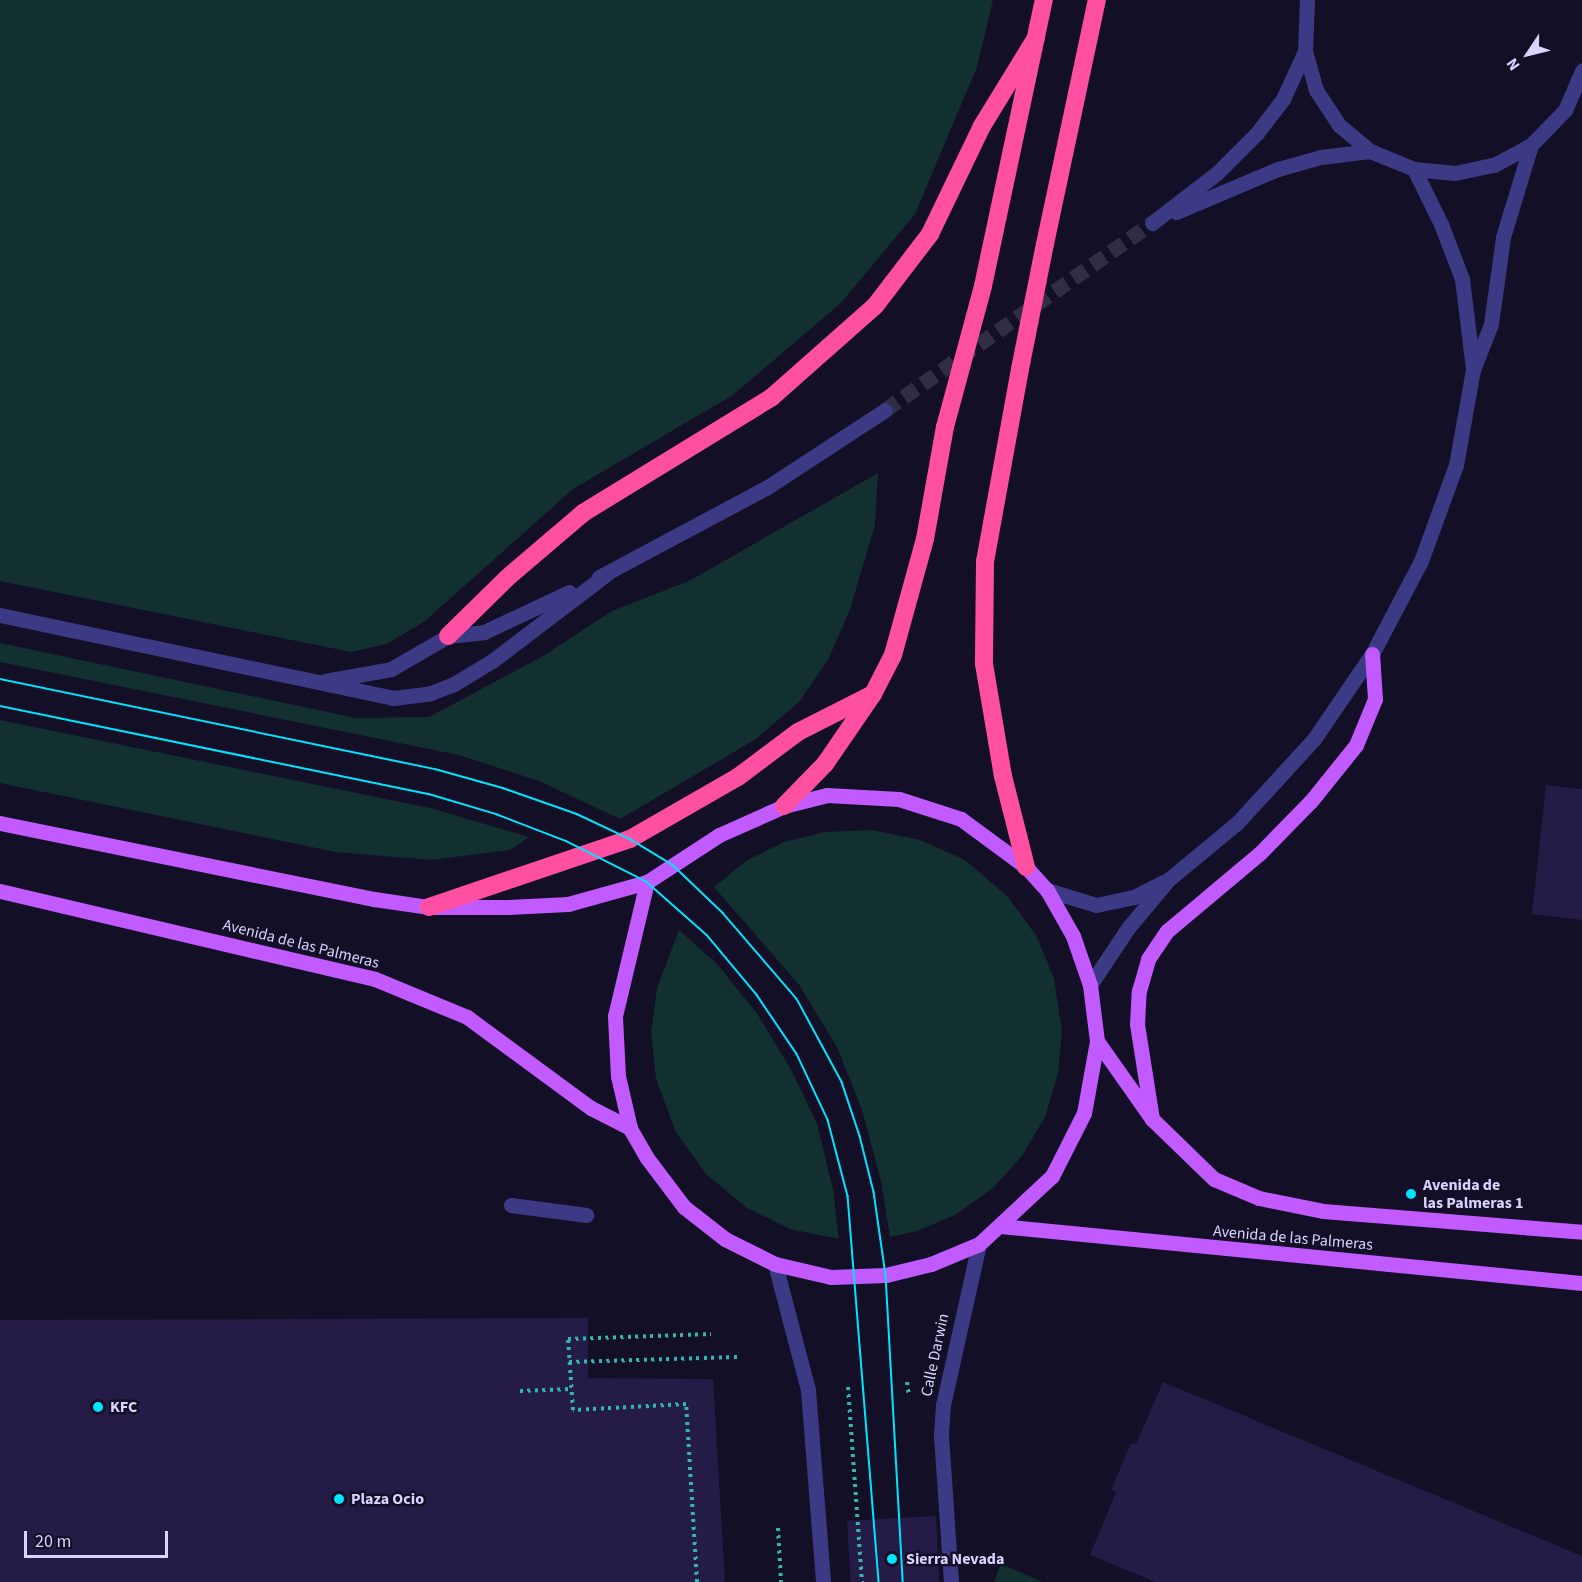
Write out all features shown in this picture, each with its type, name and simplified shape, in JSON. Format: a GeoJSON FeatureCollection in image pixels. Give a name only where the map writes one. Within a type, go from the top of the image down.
{"type":"FeatureCollection","features":[{"type":"Feature","properties":{"kind":"highway"},"geometry":{"type":"LineString","coordinates":[[784,806],[825,764],[873,694],[893,654],[922,549],[945,427],[983,286],[1044,0]]}},
{"type":"Feature","properties":{"kind":"highway"},"geometry":{"type":"LineString","coordinates":[[1026,867],[1003,776],[984,664],[985,561],[1020,369],[1097,0]]}},
{"type":"Feature","properties":{"kind":"highway"},"geometry":{"type":"LineString","coordinates":[[448,636],[507,578],[584,513],[772,397],[875,306],[930,234],[982,126],[1036,38]]}},
{"type":"Feature","properties":{"kind":"highway"},"geometry":{"type":"LineString","coordinates":[[429,907],[630,839],[738,777],[798,732],[873,694]]}},
{"type":"Feature","properties":{"kind":"main road"},"geometry":{"type":"LineString","coordinates":[[1152,1119],[1137,1024],[1139,991],[1148,959],[1167,931],[1260,853],[1311,801],[1356,745],[1375,699],[1372,654]]}},
{"type":"Feature","properties":{"kind":"main road"},"geometry":{"type":"LineString","coordinates":[[0,823],[429,907],[568,904],[647,882],[718,835],[784,806],[827,795],[899,799],[961,819],[1026,867],[1047,891],[1073,936],[1090,985],[1097,1041],[1084,1113],[1052,1176],[1001,1226],[979,1244],[931,1264],[886,1275],[831,1277],[775,1264],[725,1239],[684,1207],[630,1128],[618,1076],[615,1016],[647,882]]}},
{"type":"Feature","properties":{"kind":"main road","name":"Avenida de las Palmeras"},"geometry":{"type":"LineString","coordinates":[[0,891],[375,979],[467,1017],[591,1108],[630,1128]]}},
{"type":"Feature","properties":{"kind":"main road","name":"Avenida de las Palmeras"},"geometry":{"type":"LineString","coordinates":[[1097,1041],[1152,1119],[1214,1179],[1259,1198],[1323,1211],[1582,1232]]}},
{"type":"Feature","properties":{"kind":"main road","name":"Avenida de las Palmeras"},"geometry":{"type":"LineString","coordinates":[[1001,1226],[1582,1283]]}},
{"type":"Feature","properties":{"kind":"street"},"geometry":{"type":"LineString","coordinates":[[1307,0],[1305,51],[1317,90],[1339,125],[1370,151],[1414,169],[1455,173],[1494,165],[1531,145],[1565,110],[1582,71]]}},
{"type":"Feature","properties":{"kind":"street"},"geometry":{"type":"LineString","coordinates":[[1305,51],[1283,99],[1257,133],[1217,173],[1152,223],[1278,169],[1321,157],[1370,151]]}},
{"type":"Feature","properties":{"kind":"street"},"geometry":{"type":"LineString","coordinates":[[1090,985],[1128,928],[1168,880],[1237,823],[1314,740],[1372,654],[1421,561],[1456,465],[1473,370],[1491,324],[1503,237],[1531,145]]}},
{"type":"Feature","properties":{"kind":"street"},"geometry":{"type":"LineString","coordinates":[[1414,169],[1441,224],[1462,279],[1473,370]]}},
{"type":"Feature","properties":{"kind":"street"},"geometry":{"type":"LineString","coordinates":[[316,682],[391,669],[448,636],[484,632],[608,573],[766,488],[885,410]]}},
{"type":"Feature","properties":{"kind":"street"},"geometry":{"type":"LineString","coordinates":[[0,615],[393,698],[428,694],[492,661],[608,573]]}},
{"type":"Feature","properties":{"kind":"street"},"geometry":{"type":"LineString","coordinates":[[1047,891],[1096,905],[1134,897],[1168,880]]}},
{"type":"Feature","properties":{"kind":"street"},"geometry":{"type":"LineString","coordinates":[[511,1205],[586,1215]]}},
{"type":"Feature","properties":{"kind":"street","name":"Calle Darwin"},"geometry":{"type":"LineString","coordinates":[[951,1582],[940,1434],[943,1405],[979,1244]]}},
{"type":"Feature","properties":{"kind":"street"},"geometry":{"type":"LineString","coordinates":[[775,1264],[808,1390],[822,1582]]}},
{"type":"Feature","properties":{"kind":"path"},"geometry":{"type":"LineString","coordinates":[[697,1582],[686,1404],[573,1410],[568,1339],[711,1334]]}},
{"type":"Feature","properties":{"kind":"path"},"geometry":{"type":"LineString","coordinates":[[569,1362],[737,1357]]}},
{"type":"Feature","properties":{"kind":"path"},"geometry":{"type":"LineString","coordinates":[[907,1383],[909,1403]]}},
{"type":"Feature","properties":{"kind":"path"},"geometry":{"type":"LineString","coordinates":[[848,1387],[862,1582]]}},
{"type":"Feature","properties":{"kind":"path"},"geometry":{"type":"LineString","coordinates":[[520,1391],[572,1389]]}},
{"type":"Feature","properties":{"kind":"path"},"geometry":{"type":"LineString","coordinates":[[778,1528],[781,1582]]}},
{"type":"Feature","properties":{"kind":"green space"},"geometry":{"type":"Polygon","coordinates":[[[0,0],[993,0],[977,67],[915,214],[841,303],[733,395],[573,489],[425,621],[387,644],[351,652],[0,581],[0,0]]]}},
{"type":"Feature","properties":{"kind":"green space"},"geometry":{"type":"Polygon","coordinates":[[[878,473],[875,525],[850,609],[829,658],[800,701],[756,739],[620,819],[539,781],[459,755],[0,662],[0,643],[356,718],[429,717],[543,656],[612,611],[691,580],[878,473]]]}},
{"type":"Feature","properties":{"kind":"green space"},"geometry":{"type":"Polygon","coordinates":[[[0,720],[430,808],[529,837],[510,850],[431,860],[336,852],[0,783],[0,720]]]}},
{"type":"Feature","properties":{"kind":"green space"},"geometry":{"type":"Polygon","coordinates":[[[872,830],[920,840],[965,860],[1008,897],[1037,937],[1054,979],[1062,1031],[1058,1073],[1045,1117],[1022,1156],[993,1188],[955,1215],[917,1231],[890,1237],[881,1181],[863,1113],[838,1049],[800,986],[714,887],[746,861],[784,842],[824,832],[872,830]]]}},
{"type":"Feature","properties":{"kind":"green space"},"geometry":{"type":"Polygon","coordinates":[[[679,930],[718,965],[758,1015],[792,1071],[817,1124],[833,1189],[839,1239],[790,1229],[747,1208],[706,1174],[676,1132],[656,1079],[651,1033],[657,988],[679,930]]]}},
{"type":"Feature","properties":{"kind":"green space"},"geometry":{"type":"Polygon","coordinates":[[[1001,1564],[1042,1582],[994,1582],[1001,1564]]]}},
{"type":"Feature","properties":{"kind":"building"},"geometry":{"type":"Polygon","coordinates":[[[1546,785],[1582,789],[1582,920],[1532,914],[1546,785]]]}},
{"type":"Feature","properties":{"kind":"building"},"geometry":{"type":"Polygon","coordinates":[[[588,1318],[588,1378],[713,1379],[725,1582],[0,1582],[0,1320],[588,1318]]]}},
{"type":"Feature","properties":{"kind":"building"},"geometry":{"type":"Polygon","coordinates":[[[1163,1382],[1582,1556],[1582,1582],[1155,1582],[1090,1555],[1116,1492],[1111,1490],[1131,1443],[1136,1444],[1163,1382]]]}},
{"type":"Feature","properties":{"kind":"building"},"geometry":{"type":"Polygon","coordinates":[[[936,1516],[939,1582],[850,1582],[847,1521],[936,1516]]]}},
{"type":"Feature","properties":{"kind":"tunnel"},"geometry":{"type":"LineString","coordinates":[[885,410],[1152,223]]}},
{"type":"Feature","properties":{"kind":"tram line"},"geometry":{"type":"LineString","coordinates":[[0,679],[435,769],[503,788],[577,814],[630,839],[673,865],[723,913],[797,999],[842,1082],[860,1136],[874,1192],[886,1275],[903,1582]]}},
{"type":"Feature","properties":{"kind":"tram line"},"geometry":{"type":"LineString","coordinates":[[0,706],[429,794],[496,814],[566,841],[647,882],[707,935],[757,995],[797,1054],[828,1120],[848,1196],[879,1582]]}},
{"type":"Feature","properties":{"kind":"place","name":"Avenida de las Palmeras 1"},"geometry":{"type":"Point","coordinates":[1411,1194]}},
{"type":"Feature","properties":{"kind":"place","name":"KFC"},"geometry":{"type":"Point","coordinates":[98,1407]}},
{"type":"Feature","properties":{"kind":"place","name":"Plaza Ocio"},"geometry":{"type":"Point","coordinates":[339,1499]}},
{"type":"Feature","properties":{"kind":"place","name":"Sierra Nevada"},"geometry":{"type":"Point","coordinates":[892,1559]}}]}
